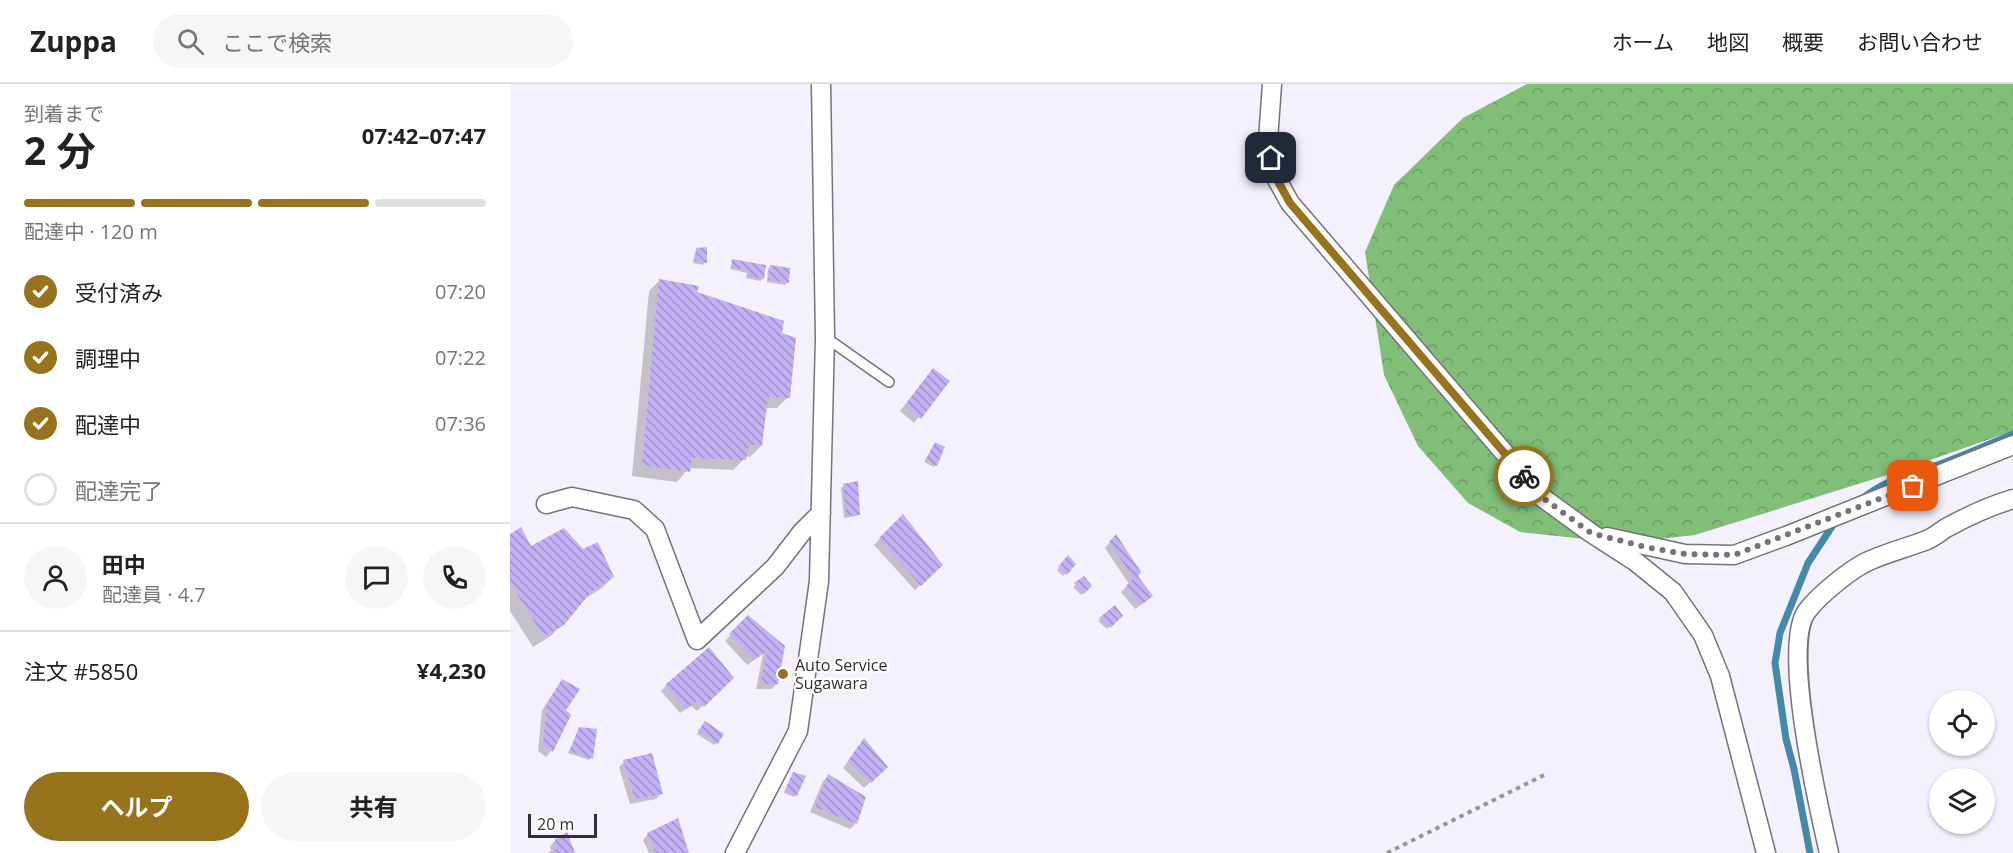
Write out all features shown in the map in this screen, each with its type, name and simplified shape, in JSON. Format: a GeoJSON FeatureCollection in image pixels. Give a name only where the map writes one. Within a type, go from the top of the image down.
{"type":"FeatureCollection","features":[{"type":"Feature","properties":{"kind":"street"},"geometry":{"type":"LineString","coordinates":[[735,853],[798,731],[819,581],[825,337],[821,84]]}},
{"type":"Feature","properties":{"kind":"street"},"geometry":{"type":"LineString","coordinates":[[1272,84],[1268,140],[1275,176],[1290,203],[1543,498],[1636,562],[1673,592],[1702,634],[1720,676],[1766,853]]}},
{"type":"Feature","properties":{"kind":"street"},"geometry":{"type":"LineString","coordinates":[[1591,533],[1645,547],[1685,554],[1734,555],[2013,445]]}},
{"type":"Feature","properties":{"kind":"street"},"geometry":{"type":"LineString","coordinates":[[546,504],[572,497],[634,510],[655,529],[697,640],[774,567],[802,532],[821,513]]}},
{"type":"Feature","properties":{"kind":"street"},"geometry":{"type":"LineString","coordinates":[[1829,853],[1812,781],[1801,699],[1798,639],[1806,612],[1835,584],[1869,561],[1930,539],[1944,529],[1992,505],[2013,499]]}},
{"type":"Feature","properties":{"kind":"lane"},"geometry":{"type":"LineString","coordinates":[[825,337],[889,382]]}},
{"type":"Feature","properties":{"kind":"path"},"geometry":{"type":"LineString","coordinates":[[1387,853],[1544,775]]}},
{"type":"Feature","properties":{"kind":"green space"},"geometry":{"type":"Polygon","coordinates":[[[1527,84],[2013,84],[2013,431],[1887,475],[1695,535],[1623,543],[1520,532],[1468,503],[1418,446],[1384,375],[1365,252],[1394,185],[1463,118],[1527,84]]]}},
{"type":"Feature","properties":{"kind":"building"},"geometry":{"type":"Polygon","coordinates":[[[707,247],[707,263],[695,261],[696,248],[707,247]]]}},
{"type":"Feature","properties":{"kind":"building"},"geometry":{"type":"Polygon","coordinates":[[[732,259],[766,265],[764,279],[747,276],[749,271],[731,267],[732,259]]]}},
{"type":"Feature","properties":{"kind":"building"},"geometry":{"type":"Polygon","coordinates":[[[770,265],[790,268],[789,283],[768,280],[770,265]]]}},
{"type":"Feature","properties":{"kind":"building"},"geometry":{"type":"Polygon","coordinates":[[[659,279],[699,286],[697,292],[784,321],[782,333],[796,338],[790,398],[768,397],[762,446],[749,444],[746,460],[692,458],[690,472],[642,465],[659,279]]]}},
{"type":"Feature","properties":{"kind":"building"},"geometry":{"type":"Polygon","coordinates":[[[933,368],[950,381],[921,419],[905,405],[933,368]]]}},
{"type":"Feature","properties":{"kind":"building"},"geometry":{"type":"Polygon","coordinates":[[[935,442],[945,447],[937,466],[926,459],[935,442]]]}},
{"type":"Feature","properties":{"kind":"building"},"geometry":{"type":"Polygon","coordinates":[[[858,481],[860,515],[846,516],[843,484],[858,481]]]}},
{"type":"Feature","properties":{"kind":"building"},"geometry":{"type":"Polygon","coordinates":[[[903,514],[943,565],[921,586],[879,538],[903,514]]]}},
{"type":"Feature","properties":{"kind":"building"},"geometry":{"type":"Polygon","coordinates":[[[521,527],[531,546],[564,528],[583,549],[598,542],[614,577],[591,592],[564,625],[544,637],[510,583],[510,534],[521,527]]]}},
{"type":"Feature","properties":{"kind":"building"},"geometry":{"type":"Polygon","coordinates":[[[1116,534],[1141,572],[1138,576],[1153,596],[1141,605],[1126,586],[1133,578],[1109,542],[1116,534]]]}},
{"type":"Feature","properties":{"kind":"building"},"geometry":{"type":"Polygon","coordinates":[[[1068,555],[1076,564],[1067,575],[1058,567],[1068,555]]]}},
{"type":"Feature","properties":{"kind":"building"},"geometry":{"type":"Polygon","coordinates":[[[1084,576],[1092,586],[1084,594],[1074,583],[1084,576]]]}},
{"type":"Feature","properties":{"kind":"building"},"geometry":{"type":"Polygon","coordinates":[[[1115,605],[1123,616],[1110,628],[1099,618],[1115,605]]]}},
{"type":"Feature","properties":{"kind":"building"},"geometry":{"type":"Polygon","coordinates":[[[748,615],[785,646],[778,684],[760,684],[767,651],[754,660],[729,634],[748,615]]]}},
{"type":"Feature","properties":{"kind":"building"},"geometry":{"type":"Polygon","coordinates":[[[709,647],[734,678],[704,707],[697,701],[686,709],[665,685],[709,647]]]}},
{"type":"Feature","properties":{"kind":"building"},"geometry":{"type":"Polygon","coordinates":[[[562,679],[580,689],[566,710],[571,715],[553,752],[543,745],[547,703],[562,679]]]}},
{"type":"Feature","properties":{"kind":"building"},"geometry":{"type":"Polygon","coordinates":[[[705,721],[724,734],[718,744],[698,731],[705,721]]]}},
{"type":"Feature","properties":{"kind":"building"},"geometry":{"type":"Polygon","coordinates":[[[579,727],[597,729],[593,759],[570,751],[579,727]]]}},
{"type":"Feature","properties":{"kind":"building"},"geometry":{"type":"Polygon","coordinates":[[[864,738],[888,767],[871,783],[848,761],[864,738]]]}},
{"type":"Feature","properties":{"kind":"building"},"geometry":{"type":"Polygon","coordinates":[[[652,753],[663,794],[635,799],[623,760],[652,753]]]}},
{"type":"Feature","properties":{"kind":"building"},"geometry":{"type":"Polygon","coordinates":[[[793,772],[806,776],[797,796],[785,790],[793,772]]]}},
{"type":"Feature","properties":{"kind":"building"},"geometry":{"type":"Polygon","coordinates":[[[828,774],[866,797],[857,824],[815,807],[828,774]]]}},
{"type":"Feature","properties":{"kind":"building"},"geometry":{"type":"Polygon","coordinates":[[[678,818],[689,853],[656,853],[647,833],[678,818]]]}},
{"type":"Feature","properties":{"kind":"building"},"geometry":{"type":"Polygon","coordinates":[[[567,832],[575,853],[548,853],[556,850],[555,839],[567,832]]]}},
{"type":"Feature","properties":{"kind":"waterway"},"geometry":{"type":"LineString","coordinates":[[1862,499],[1890,481],[1952,460],[2013,434]]}},
{"type":"Feature","properties":{"kind":"waterway"},"geometry":{"type":"LineString","coordinates":[[1810,853],[1786,739],[1775,663],[1780,633],[1808,563],[1835,522]]}},
{"type":"Feature","properties":{"kind":"way so far"},"geometry":{"type":"LineString","coordinates":[[1524,476],[1543,498],[1591,533],[1645,547],[1685,554],[1734,555],[1913,486]]}},
{"type":"Feature","properties":{"kind":"place","name":"Auto Service Sugawara"},"geometry":{"type":"Point","coordinates":[783,674]}},
{"type":"Feature","properties":{"kind":"route"},"geometry":{"type":"LineString","coordinates":[[1271,158],[1275,176],[1290,203],[1524,476]]}}]}
